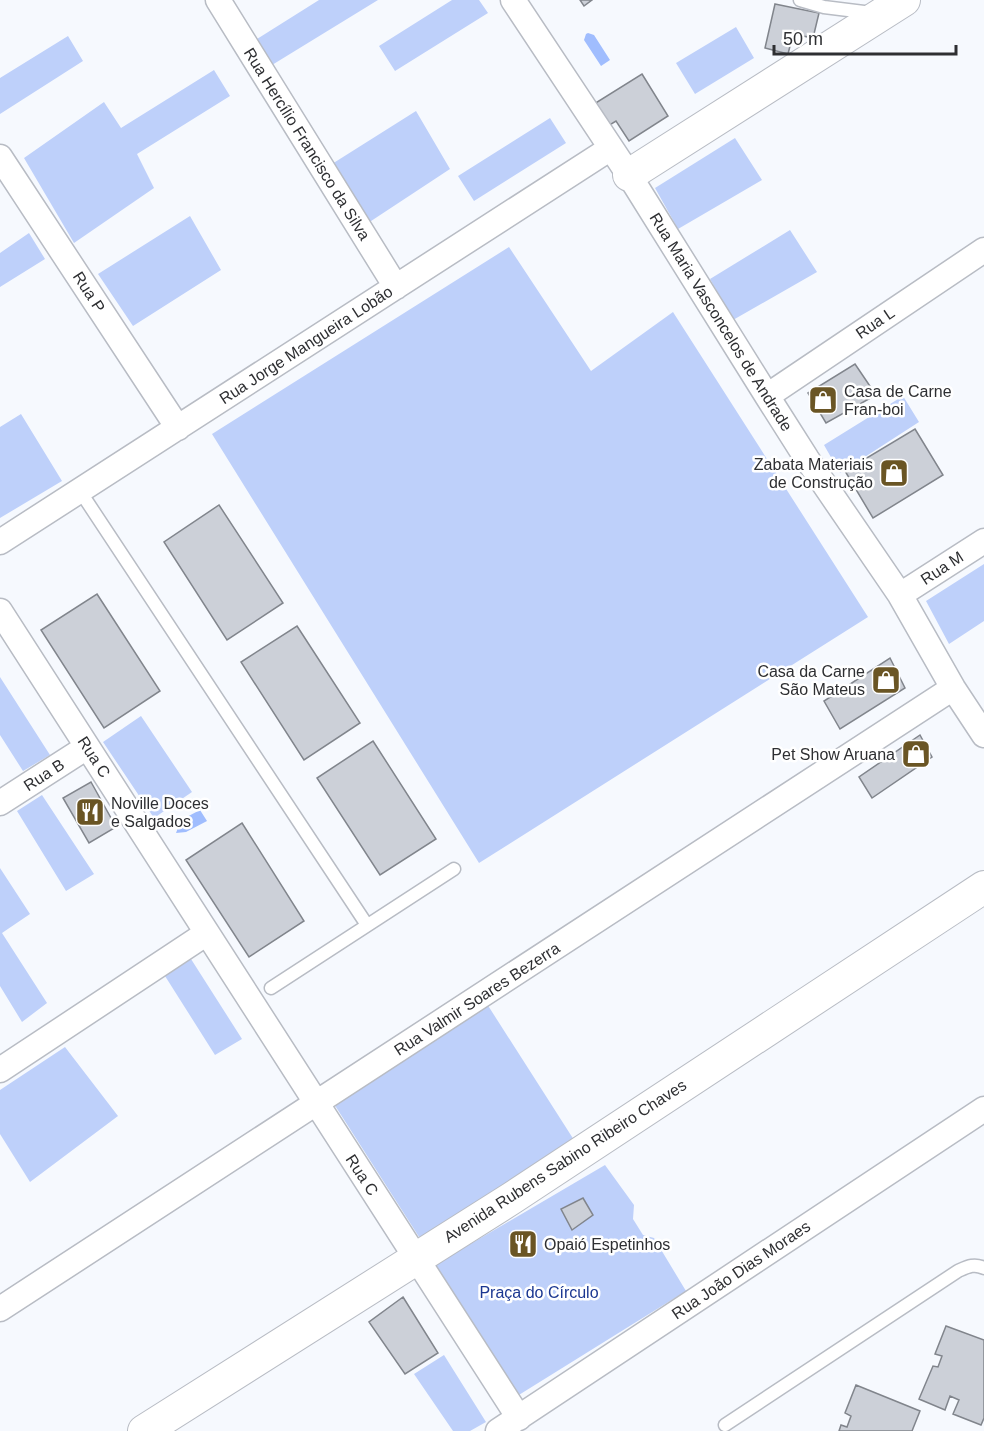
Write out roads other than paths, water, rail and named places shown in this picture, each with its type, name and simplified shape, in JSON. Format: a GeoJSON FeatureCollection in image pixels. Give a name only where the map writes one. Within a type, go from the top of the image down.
{"type":"FeatureCollection","features":[{"type":"Feature","properties":{"kind":"street","name":"Rua Hercílio Francisco da Silva"},"geometry":{"type":"LineString","coordinates":[[218,0],[396,287]]}},
{"type":"Feature","properties":{"kind":"street","name":"Rua Maria Vasconcelos de Andrade"},"geometry":{"type":"LineString","coordinates":[[513,0],[629,176],[767,396],[900,595],[953,688],[984,735]]}},
{"type":"Feature","properties":{"kind":"street"},"geometry":{"type":"LineString","coordinates":[[629,176],[893,7]]}},
{"type":"Feature","properties":{"kind":"street","name":"Rua Jorge Mangueira Lobão"},"geometry":{"type":"LineString","coordinates":[[0,542],[611,148]]}},
{"type":"Feature","properties":{"kind":"street","name":"Rua P"},"geometry":{"type":"LineString","coordinates":[[0,157],[178,428]]}},
{"type":"Feature","properties":{"kind":"street","name":"Rua L"},"geometry":{"type":"LineString","coordinates":[[767,396],[984,250]]}},
{"type":"Feature","properties":{"kind":"street","name":"Rua M"},"geometry":{"type":"LineString","coordinates":[[900,595],[984,541]]}},
{"type":"Feature","properties":{"kind":"street","name":"Rua C"},"geometry":{"type":"LineString","coordinates":[[0,611],[519,1418]]}},
{"type":"Feature","properties":{"kind":"street","name":"Rua Valmir Soares Bezerra"},"geometry":{"type":"LineString","coordinates":[[0,1309],[953,688]]}},
{"type":"Feature","properties":{"kind":"street","name":"Rua B"},"geometry":{"type":"LineString","coordinates":[[0,803],[87,747]]}},
{"type":"Feature","properties":{"kind":"street","name":"Avenida Rubens Sabino Ribeiro Chaves"},"geometry":{"type":"LineString","coordinates":[[144,1431],[521,1192],[984,887]]}},
{"type":"Feature","properties":{"kind":"street"},"geometry":{"type":"LineString","coordinates":[[0,1070],[207,933]]}},
{"type":"Feature","properties":{"kind":"street","name":"Rua João Dias Moraes"},"geometry":{"type":"LineString","coordinates":[[498,1431],[984,1109]]}},
{"type":"Feature","properties":{"kind":"lane"},"geometry":{"type":"LineString","coordinates":[[800,0],[824,7],[893,7]]}},
{"type":"Feature","properties":{"kind":"lane"},"geometry":{"type":"LineString","coordinates":[[80,491],[367,926]]}},
{"type":"Feature","properties":{"kind":"lane"},"geometry":{"type":"LineString","coordinates":[[271,988],[454,869]]}},
{"type":"Feature","properties":{"kind":"lane"},"geometry":{"type":"LineString","coordinates":[[725,1425],[958,1271],[968,1266],[978,1265],[984,1268]]}},
{"type":"Feature","properties":{"kind":"place","name":"Casa de Carne Fran-boi"},"geometry":{"type":"Point","coordinates":[823,400]}},
{"type":"Feature","properties":{"kind":"place","name":"Zabata Materiais de Construção"},"geometry":{"type":"Point","coordinates":[894,473]}},
{"type":"Feature","properties":{"kind":"place","name":"Casa da Carne São Mateus"},"geometry":{"type":"Point","coordinates":[886,680]}},
{"type":"Feature","properties":{"kind":"place","name":"Pet Show Aruana"},"geometry":{"type":"Point","coordinates":[916,754]}},
{"type":"Feature","properties":{"kind":"place","name":"Noville Doces e Salgados"},"geometry":{"type":"Point","coordinates":[90,812]}},
{"type":"Feature","properties":{"kind":"place","name":"Opaió Espetinhos"},"geometry":{"type":"Point","coordinates":[523,1244]}},
{"type":"Feature","properties":{"kind":"park label","name":"Praça do Círculo"},"geometry":{"type":"Point","coordinates":[539,1292]}}]}
